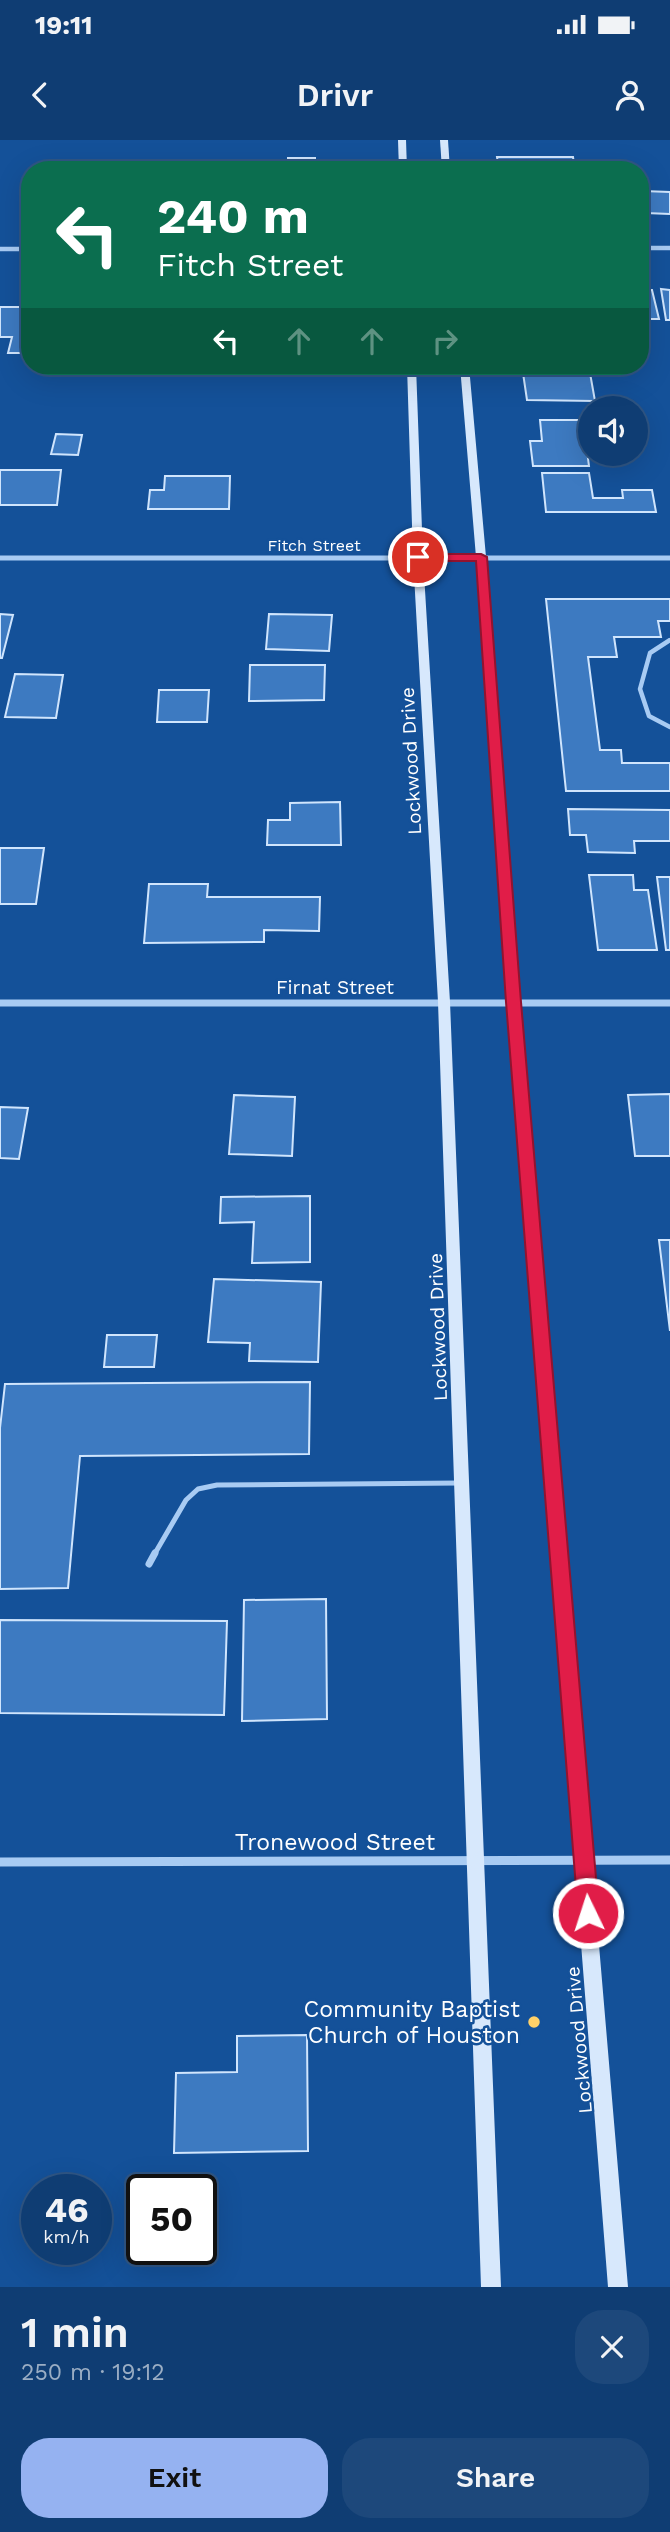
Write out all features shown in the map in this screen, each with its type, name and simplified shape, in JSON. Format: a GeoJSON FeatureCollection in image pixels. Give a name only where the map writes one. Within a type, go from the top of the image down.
{"type":"FeatureCollection","features":[{"type":"Feature","properties":{"kind":"main road"},"geometry":{"type":"LineString","coordinates":[[402,140],[403,161]]}},
{"type":"Feature","properties":{"kind":"main road"},"geometry":{"type":"LineString","coordinates":[[444,140],[445,161]]}},
{"type":"Feature","properties":{"kind":"main road","name":"Lockwood Drive"},"geometry":{"type":"LineString","coordinates":[[411,375],[418,557],[444,1002],[491,2287]]}},
{"type":"Feature","properties":{"kind":"main road","name":"Lockwood Drive"},"geometry":{"type":"LineString","coordinates":[[465,375],[618,2287]]}},
{"type":"Feature","properties":{"kind":"street"},"geometry":{"type":"LineString","coordinates":[[0,249],[21,248]]}},
{"type":"Feature","properties":{"kind":"street"},"geometry":{"type":"LineString","coordinates":[[649,248],[670,248]]}},
{"type":"Feature","properties":{"kind":"street","name":"Fitch Street"},"geometry":{"type":"LineString","coordinates":[[0,558],[670,558]]}},
{"type":"Feature","properties":{"kind":"street","name":"Firnat Street"},"geometry":{"type":"LineString","coordinates":[[0,1003],[670,1003]]}},
{"type":"Feature","properties":{"kind":"street","name":"Tronewood Street"},"geometry":{"type":"LineString","coordinates":[[0,1862],[670,1860]]}},
{"type":"Feature","properties":{"kind":"lane"},"geometry":{"type":"LineString","coordinates":[[670,640],[650,653],[640,689],[649,716],[670,727]]}},
{"type":"Feature","properties":{"kind":"lane"},"geometry":{"type":"LineString","coordinates":[[149,1563],[186,1500],[198,1489],[217,1485],[463,1483]]}},
{"type":"Feature","properties":{"kind":"building"},"geometry":{"type":"Polygon","coordinates":[[[497,157],[573,157],[574,161],[498,161],[497,157]]]}},
{"type":"Feature","properties":{"kind":"building"},"geometry":{"type":"Polygon","coordinates":[[[288,158],[315,158],[315,161],[288,161],[288,158]]]}},
{"type":"Feature","properties":{"kind":"building"},"geometry":{"type":"Polygon","coordinates":[[[649,191],[670,192],[670,214],[649,213],[649,191]]]}},
{"type":"Feature","properties":{"kind":"building"},"geometry":{"type":"Polygon","coordinates":[[[661,289],[670,290],[670,320],[666,320],[661,289]]]}},
{"type":"Feature","properties":{"kind":"building"},"geometry":{"type":"Polygon","coordinates":[[[649,290],[652,290],[659,319],[649,319],[649,290]]]}},
{"type":"Feature","properties":{"kind":"building"},"geometry":{"type":"Polygon","coordinates":[[[0,307],[21,307],[21,353],[8,353],[12,337],[0,337],[0,307]]]}},
{"type":"Feature","properties":{"kind":"building"},"geometry":{"type":"Polygon","coordinates":[[[523,375],[590,375],[594,396],[578,396],[578,401],[527,400],[523,375]]]}},
{"type":"Feature","properties":{"kind":"building"},"geometry":{"type":"Polygon","coordinates":[[[540,420],[578,420],[578,466],[533,466],[530,441],[542,441],[540,420]]]}},
{"type":"Feature","properties":{"kind":"building"},"geometry":{"type":"Polygon","coordinates":[[[56,434],[82,435],[78,455],[51,454],[56,434]]]}},
{"type":"Feature","properties":{"kind":"building"},"geometry":{"type":"Polygon","coordinates":[[[0,470],[61,470],[57,505],[0,505],[0,470]]]}},
{"type":"Feature","properties":{"kind":"building"},"geometry":{"type":"Polygon","coordinates":[[[542,473],[589,473],[593,498],[623,498],[622,490],[652,490],[656,512],[546,512],[542,473]]]}},
{"type":"Feature","properties":{"kind":"building"},"geometry":{"type":"Polygon","coordinates":[[[165,476],[230,476],[229,509],[148,509],[150,490],[164,490],[165,476]]]}},
{"type":"Feature","properties":{"kind":"building"},"geometry":{"type":"Polygon","coordinates":[[[546,599],[670,599],[670,621],[658,621],[661,637],[614,637],[617,657],[588,657],[600,750],[621,750],[622,763],[670,763],[670,791],[566,791],[546,599]]]}},
{"type":"Feature","properties":{"kind":"building"},"geometry":{"type":"Polygon","coordinates":[[[0,614],[13,615],[2,658],[0,658],[0,614]]]}},
{"type":"Feature","properties":{"kind":"building"},"geometry":{"type":"Polygon","coordinates":[[[269,614],[332,615],[329,651],[266,649],[269,614]]]}},
{"type":"Feature","properties":{"kind":"building"},"geometry":{"type":"Polygon","coordinates":[[[250,665],[325,665],[324,700],[249,701],[250,665]]]}},
{"type":"Feature","properties":{"kind":"building"},"geometry":{"type":"Polygon","coordinates":[[[15,674],[63,675],[56,718],[5,717],[15,674]]]}},
{"type":"Feature","properties":{"kind":"building"},"geometry":{"type":"Polygon","coordinates":[[[159,690],[209,690],[207,722],[157,722],[159,690]]]}},
{"type":"Feature","properties":{"kind":"building"},"geometry":{"type":"Polygon","coordinates":[[[340,802],[341,845],[267,845],[268,820],[290,820],[290,803],[340,802]]]}},
{"type":"Feature","properties":{"kind":"building"},"geometry":{"type":"Polygon","coordinates":[[[568,809],[670,810],[670,841],[634,841],[635,853],[588,852],[586,835],[570,835],[568,809]]]}},
{"type":"Feature","properties":{"kind":"building"},"geometry":{"type":"Polygon","coordinates":[[[0,848],[44,848],[36,904],[0,904],[0,848]]]}},
{"type":"Feature","properties":{"kind":"building"},"geometry":{"type":"Polygon","coordinates":[[[589,875],[633,875],[634,890],[648,890],[657,950],[598,950],[589,875]]]}},
{"type":"Feature","properties":{"kind":"building"},"geometry":{"type":"Polygon","coordinates":[[[657,877],[670,877],[670,950],[666,950],[657,877]]]}},
{"type":"Feature","properties":{"kind":"building"},"geometry":{"type":"Polygon","coordinates":[[[149,884],[208,884],[207,897],[320,897],[319,931],[264,930],[264,942],[144,943],[149,884]]]}},
{"type":"Feature","properties":{"kind":"building"},"geometry":{"type":"Polygon","coordinates":[[[670,1094],[670,1156],[635,1156],[628,1095],[670,1094]]]}},
{"type":"Feature","properties":{"kind":"building"},"geometry":{"type":"Polygon","coordinates":[[[234,1095],[295,1097],[292,1156],[229,1154],[234,1095]]]}},
{"type":"Feature","properties":{"kind":"building"},"geometry":{"type":"Polygon","coordinates":[[[0,1107],[28,1108],[19,1159],[0,1158],[0,1107]]]}},
{"type":"Feature","properties":{"kind":"building"},"geometry":{"type":"Polygon","coordinates":[[[310,1196],[310,1262],[252,1263],[254,1222],[220,1223],[221,1197],[310,1196]]]}},
{"type":"Feature","properties":{"kind":"building"},"geometry":{"type":"Polygon","coordinates":[[[659,1240],[670,1240],[670,1331],[659,1240]]]}},
{"type":"Feature","properties":{"kind":"building"},"geometry":{"type":"Polygon","coordinates":[[[214,1279],[321,1282],[318,1362],[249,1361],[250,1343],[208,1342],[214,1279]]]}},
{"type":"Feature","properties":{"kind":"building"},"geometry":{"type":"Polygon","coordinates":[[[107,1335],[157,1335],[154,1367],[104,1367],[107,1335]]]}},
{"type":"Feature","properties":{"kind":"building"},"geometry":{"type":"Polygon","coordinates":[[[310,1382],[309,1454],[80,1456],[68,1588],[0,1589],[0,1428],[5,1384],[310,1382]]]}},
{"type":"Feature","properties":{"kind":"building"},"geometry":{"type":"Polygon","coordinates":[[[326,1599],[327,1719],[242,1721],[244,1600],[326,1599]]]}},
{"type":"Feature","properties":{"kind":"building"},"geometry":{"type":"Polygon","coordinates":[[[0,1620],[227,1621],[224,1715],[0,1713],[0,1620]]]}},
{"type":"Feature","properties":{"kind":"building"},"geometry":{"type":"Polygon","coordinates":[[[307,2035],[308,2151],[174,2153],[176,2073],[237,2072],[237,2036],[307,2035]]]}},
{"type":"Feature","properties":{"kind":"place","name":"Community Baptist Church of Houston"},"geometry":{"type":"Point","coordinates":[534,2022]}},
{"type":"Feature","properties":{"kind":"route"},"geometry":{"type":"LineString","coordinates":[[418,557],[481,557],[513,1002],[588,1913]]}}]}
